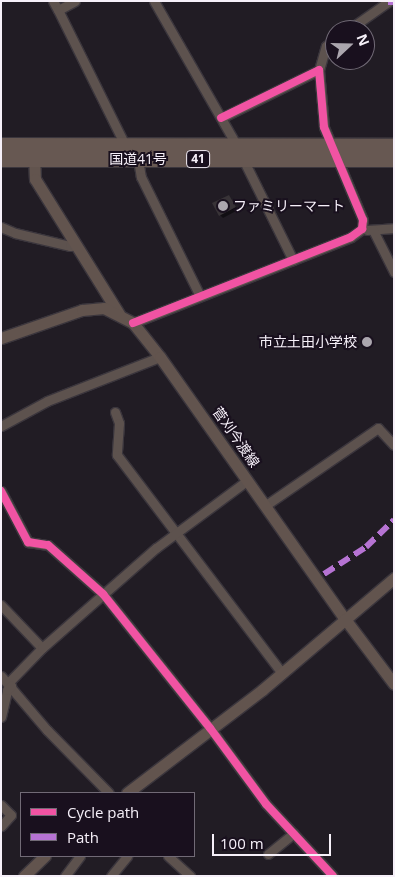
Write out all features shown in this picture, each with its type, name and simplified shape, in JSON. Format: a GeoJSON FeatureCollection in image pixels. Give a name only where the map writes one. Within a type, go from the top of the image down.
{"type":"FeatureCollection","features":[{"type":"Feature","properties":{"kind":"highway"},"geometry":{"type":"LineString","coordinates":[[359,146],[376,137],[394,137]]}},
{"type":"Feature","properties":{"kind":"highway","name":"国道41号"},"geometry":{"type":"LineString","coordinates":[[1,145],[34,152],[138,158],[240,152],[333,152],[394,159]]}},
{"type":"Feature","properties":{"kind":"highway","name":"国道41号"},"geometry":{"type":"LineString","coordinates":[[1,159],[34,152],[125,145],[240,152]]}},
{"type":"Feature","properties":{"kind":"highway","name":"国道41号"},"geometry":{"type":"LineString","coordinates":[[333,152],[359,146],[394,146]]}},
{"type":"Feature","properties":{"kind":"main road"},"geometry":{"type":"LineString","coordinates":[[34,152],[35,179],[119,314]]}},
{"type":"Feature","properties":{"kind":"main road","name":"菅刈今渡線"},"geometry":{"type":"LineString","coordinates":[[1,338],[82,310],[104,308],[119,314],[132,323],[160,357],[266,505],[344,619],[394,684]]}},
{"type":"Feature","properties":{"kind":"main road"},"geometry":{"type":"LineString","coordinates":[[128,792],[282,673],[394,578]]}},
{"type":"Feature","properties":{"kind":"main road"},"geometry":{"type":"LineString","coordinates":[[24,876],[44,857]]}},
{"type":"Feature","properties":{"kind":"street"},"geometry":{"type":"LineString","coordinates":[[53,1],[125,145]]}},
{"type":"Feature","properties":{"kind":"street"},"geometry":{"type":"LineString","coordinates":[[58,10],[75,1]]}},
{"type":"Feature","properties":{"kind":"street"},"geometry":{"type":"LineString","coordinates":[[154,1],[240,152],[293,260]]}},
{"type":"Feature","properties":{"kind":"street"},"geometry":{"type":"LineString","coordinates":[[362,20],[388,2]]}},
{"type":"Feature","properties":{"kind":"street"},"geometry":{"type":"LineString","coordinates":[[325,49],[319,70],[324,127],[362,220],[362,229]]}},
{"type":"Feature","properties":{"kind":"street"},"geometry":{"type":"LineString","coordinates":[[221,118],[319,70]]}},
{"type":"Feature","properties":{"kind":"street"},"geometry":{"type":"LineString","coordinates":[[138,158],[141,177],[200,296]]}},
{"type":"Feature","properties":{"kind":"street"},"geometry":{"type":"LineString","coordinates":[[1,227],[15,233],[70,246],[76,244]]}},
{"type":"Feature","properties":{"kind":"street"},"geometry":{"type":"LineString","coordinates":[[132,323],[351,237],[362,229],[394,228]]}},
{"type":"Feature","properties":{"kind":"street"},"geometry":{"type":"LineString","coordinates":[[373,230],[394,272]]}},
{"type":"Feature","properties":{"kind":"street"},"geometry":{"type":"LineString","coordinates":[[1,426],[47,401],[160,357]]}},
{"type":"Feature","properties":{"kind":"street"},"geometry":{"type":"LineString","coordinates":[[115,412],[119,423],[117,455],[282,673]]}},
{"type":"Feature","properties":{"kind":"street"},"geometry":{"type":"LineString","coordinates":[[266,505],[378,428],[394,445]]}},
{"type":"Feature","properties":{"kind":"street"},"geometry":{"type":"LineString","coordinates":[[1,717],[9,685],[42,648],[175,534],[248,480]]}},
{"type":"Feature","properties":{"kind":"street"},"geometry":{"type":"LineString","coordinates":[[1,491],[28,542],[48,544],[103,594],[210,728],[266,804],[333,876]]}},
{"type":"Feature","properties":{"kind":"street"},"geometry":{"type":"LineString","coordinates":[[1,605],[3,604],[42,648]]}},
{"type":"Feature","properties":{"kind":"street"},"geometry":{"type":"LineString","coordinates":[[1,676],[47,730],[109,792]]}},
{"type":"Feature","properties":{"kind":"street"},"geometry":{"type":"LineString","coordinates":[[1,805],[11,815],[1,826]]}},
{"type":"Feature","properties":{"kind":"street"},"geometry":{"type":"LineString","coordinates":[[268,854],[294,833]]}},
{"type":"Feature","properties":{"kind":"street"},"geometry":{"type":"LineString","coordinates":[[65,876],[79,857]]}},
{"type":"Feature","properties":{"kind":"street"},"geometry":{"type":"LineString","coordinates":[[111,876],[126,857]]}},
{"type":"Feature","properties":{"kind":"street"},"geometry":{"type":"LineString","coordinates":[[169,857],[190,876]]}},
{"type":"Feature","properties":{"kind":"building"},"geometry":{"type":"Polygon","coordinates":[[[229,195],[236,207],[219,216],[212,203],[229,195]]]}},
{"type":"Feature","properties":{"kind":"marked path"},"geometry":{"type":"LineString","coordinates":[[388,2],[394,2]]}},
{"type":"Feature","properties":{"kind":"marked path"},"geometry":{"type":"LineString","coordinates":[[324,574],[366,547],[394,520]]}},
{"type":"Feature","properties":{"kind":"cycle path"},"geometry":{"type":"LineString","coordinates":[[133,323],[351,237],[362,229],[363,220],[324,127],[319,70],[221,118]]}},
{"type":"Feature","properties":{"kind":"cycle path"},"geometry":{"type":"LineString","coordinates":[[1,491],[28,542],[48,545],[103,594],[210,728],[266,804],[333,876]]}},
{"type":"Feature","properties":{"kind":"place","name":"ファミリーマート"},"geometry":{"type":"Point","coordinates":[223,206]}},
{"type":"Feature","properties":{"kind":"place","name":"市立土田小学校"},"geometry":{"type":"Point","coordinates":[367,342]}}]}
